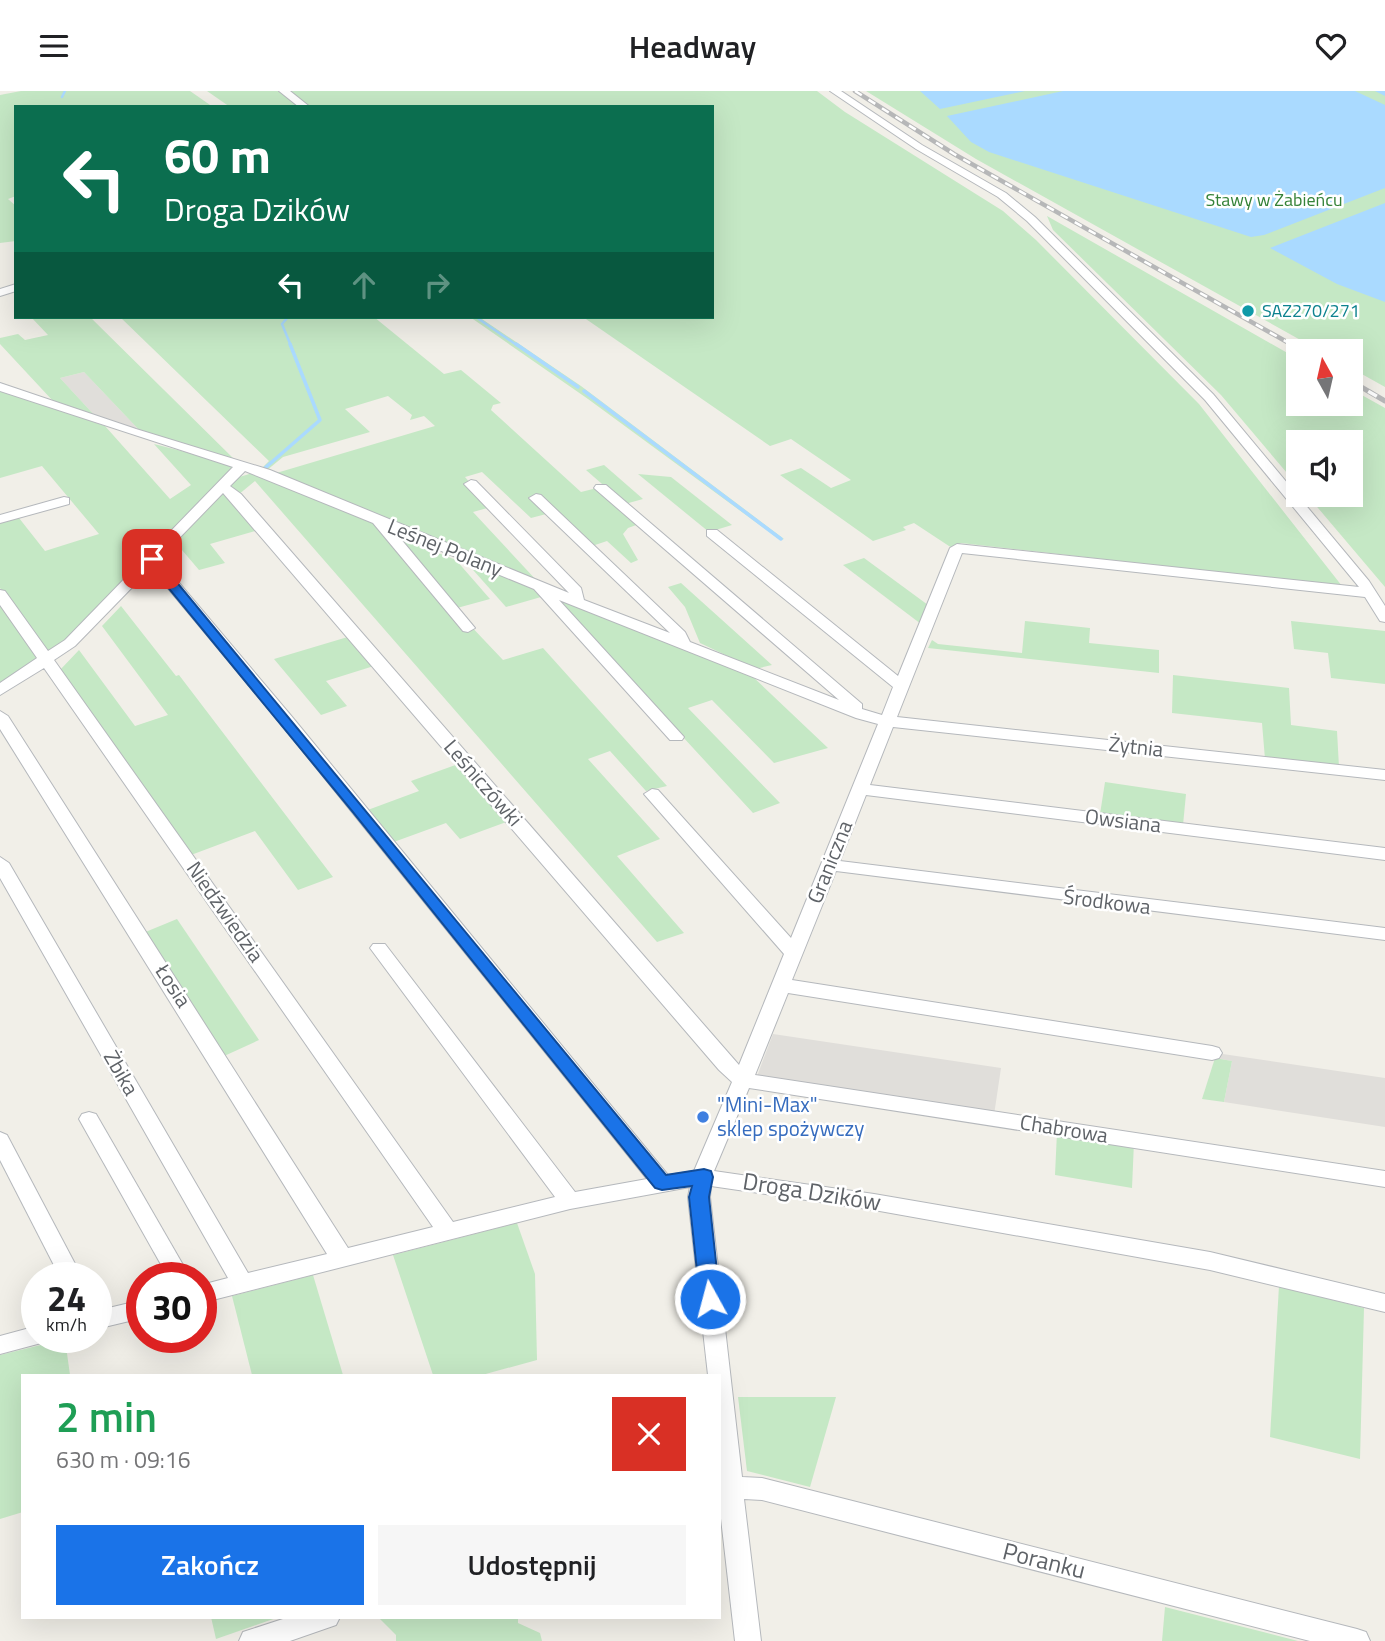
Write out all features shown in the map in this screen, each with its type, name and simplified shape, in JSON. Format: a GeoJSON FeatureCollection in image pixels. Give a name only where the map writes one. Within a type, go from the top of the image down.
{"type":"FeatureCollection","features":[{"type":"Feature","properties":{"kind":"street"},"geometry":{"type":"LineString","coordinates":[[284,91],[302,105]]}},
{"type":"Feature","properties":{"kind":"street"},"geometry":{"type":"LineString","coordinates":[[835,91],[919,147],[1002,195],[1031,219],[1209,397],[1371,593],[1385,618]]}},
{"type":"Feature","properties":{"kind":"street","name":"Leśnej Polany"},"geometry":{"type":"LineString","coordinates":[[0,387],[167,444],[243,465],[684,646],[862,715],[886,721]]}},
{"type":"Feature","properties":{"kind":"street"},"geometry":{"type":"LineString","coordinates":[[0,690],[47,661],[70,643],[243,465]]}},
{"type":"Feature","properties":{"kind":"street"},"geometry":{"type":"LineString","coordinates":[[471,484],[576,591],[577,602]]}},
{"type":"Feature","properties":{"kind":"street","name":"Leśniczówki"},"geometry":{"type":"LineString","coordinates":[[223,487],[236,498],[726,1065],[743,1080]]}},
{"type":"Feature","properties":{"kind":"street"},"geometry":{"type":"LineString","coordinates":[[601,488],[862,715]]}},
{"type":"Feature","properties":{"kind":"street"},"geometry":{"type":"LineString","coordinates":[[536,498],[680,635],[684,646]]}},
{"type":"Feature","properties":{"kind":"street"},"geometry":{"type":"LineString","coordinates":[[0,519],[64,501]]}},
{"type":"Feature","properties":{"kind":"street"},"geometry":{"type":"LineString","coordinates":[[378,521],[468,628]]}},
{"type":"Feature","properties":{"kind":"street"},"geometry":{"type":"LineString","coordinates":[[712,533],[900,685]]}},
{"type":"Feature","properties":{"kind":"street","name":"Graniczna"},"geometry":{"type":"LineString","coordinates":[[719,1374],[699,1197],[705,1165],[743,1080],[957,548],[1371,593]]}},
{"type":"Feature","properties":{"kind":"street"},"geometry":{"type":"LineString","coordinates":[[152,559],[662,1183]]}},
{"type":"Feature","properties":{"kind":"street"},"geometry":{"type":"LineString","coordinates":[[539,586],[676,737]]}},
{"type":"Feature","properties":{"kind":"street","name":"Niedźwiedzia"},"geometry":{"type":"LineString","coordinates":[[0,594],[448,1232]]}},
{"type":"Feature","properties":{"kind":"street","name":"Łosia"},"geometry":{"type":"LineString","coordinates":[[0,716],[271,1140],[337,1248],[338,1259]]}},
{"type":"Feature","properties":{"kind":"street","name":"Żytnia"},"geometry":{"type":"LineString","coordinates":[[886,721],[1385,775]]}},
{"type":"Feature","properties":{"kind":"street","name":"Owsiana"},"geometry":{"type":"LineString","coordinates":[[860,789],[1385,854]]}},
{"type":"Feature","properties":{"kind":"street"},"geometry":{"type":"LineString","coordinates":[[652,794],[794,953]]}},
{"type":"Feature","properties":{"kind":"street","name":"Żbika"},"geometry":{"type":"LineString","coordinates":[[0,863],[243,1283]]}},
{"type":"Feature","properties":{"kind":"street","name":"Środkowa"},"geometry":{"type":"LineString","coordinates":[[829,865],[1385,934]]}},
{"type":"Feature","properties":{"kind":"street"},"geometry":{"type":"LineString","coordinates":[[379,948],[570,1201]]}},
{"type":"Feature","properties":{"kind":"street"},"geometry":{"type":"LineString","coordinates":[[781,985],[1212,1053]]}},
{"type":"Feature","properties":{"kind":"street","name":"Chabrowa"},"geometry":{"type":"LineString","coordinates":[[743,1080],[1385,1179]]}},
{"type":"Feature","properties":{"kind":"street"},"geometry":{"type":"LineString","coordinates":[[89,1119],[170,1262]]}},
{"type":"Feature","properties":{"kind":"street"},"geometry":{"type":"LineString","coordinates":[[0,1140],[63,1262]]}},
{"type":"Feature","properties":{"kind":"street","name":"Droga Dzików"},"geometry":{"type":"LineString","coordinates":[[217,1290],[570,1201],[704,1177],[902,1207],[1197,1258],[1385,1303]]}},
{"type":"Feature","properties":{"kind":"street"},"geometry":{"type":"LineString","coordinates":[[0,1345],[21,1339]]}},
{"type":"Feature","properties":{"kind":"street","name":"Graniczna"},"geometry":{"type":"LineString","coordinates":[[721,1415],[725,1489],[748,1641]]}},
{"type":"Feature","properties":{"kind":"street","name":"Poranku"},"geometry":{"type":"LineString","coordinates":[[725,1489],[775,1492],[1357,1641]]}},
{"type":"Feature","properties":{"kind":"street"},"geometry":{"type":"LineString","coordinates":[[252,1641],[321,1619]]}},
{"type":"Feature","properties":{"kind":"shaded area"},"geometry":{"type":"Polygon","coordinates":[[[84,372],[142,433],[96,417],[60,378],[84,372]]]}},
{"type":"Feature","properties":{"kind":"shaded area"},"geometry":{"type":"Polygon","coordinates":[[[773,1034],[1001,1068],[994,1115],[756,1079],[773,1034]]]}},
{"type":"Feature","properties":{"kind":"shaded area"},"geometry":{"type":"Polygon","coordinates":[[[1216,1053],[1385,1078],[1385,1127],[1224,1102],[1232,1061],[1215,1058],[1216,1053]]]}},
{"type":"Feature","properties":{"kind":"green space"},"geometry":{"type":"Polygon","coordinates":[[[21,91],[190,91],[210,105],[14,105],[14,197],[8,199],[14,204],[14,241],[0,243],[0,95],[21,91]]]}},
{"type":"Feature","properties":{"kind":"green space"},"geometry":{"type":"Polygon","coordinates":[[[207,91],[278,91],[297,105],[227,105],[207,91]]]}},
{"type":"Feature","properties":{"kind":"green space"},"geometry":{"type":"Polygon","coordinates":[[[288,91],[817,91],[845,112],[1003,211],[1036,240],[1199,404],[1342,586],[961,543],[952,548],[914,523],[903,527],[906,530],[873,541],[780,475],[801,468],[831,488],[851,480],[791,439],[770,446],[586,319],[714,319],[714,105],[307,105],[288,91]]]}},
{"type":"Feature","properties":{"kind":"green space","name":"Stawy w Żabieńcu"},"geometry":{"type":"Polygon","coordinates":[[[866,91],[1385,91],[1385,387],[1363,375],[1363,339],[1299,339],[976,159],[866,91]]]}},
{"type":"Feature","properties":{"kind":"green space"},"geometry":{"type":"Polygon","coordinates":[[[1047,216],[1286,352],[1286,417],[1363,417],[1363,396],[1385,408],[1385,587],[1317,507],[1363,507],[1363,430],[1286,430],[1286,472],[1221,395],[1053,230],[1047,216]]]}},
{"type":"Feature","properties":{"kind":"green space"},"geometry":{"type":"Polygon","coordinates":[[[33,319],[92,319],[236,461],[142,433],[84,372],[60,378],[96,417],[53,401],[0,344],[0,338],[18,334],[25,340],[48,335],[33,319]]]}},
{"type":"Feature","properties":{"kind":"green space"},"geometry":{"type":"Polygon","coordinates":[[[122,319],[376,319],[444,374],[461,370],[501,403],[493,405],[491,410],[581,492],[597,488],[639,524],[628,528],[623,534],[638,560],[631,563],[607,541],[589,547],[550,513],[531,518],[482,472],[465,477],[491,507],[473,512],[538,582],[273,474],[435,426],[424,416],[410,420],[412,415],[388,396],[345,409],[370,432],[283,457],[266,471],[261,469],[269,461],[122,319]]]}},
{"type":"Feature","properties":{"kind":"green space"},"geometry":{"type":"Polygon","coordinates":[[[473,319],[482,319],[581,386],[784,539],[780,540],[588,399],[473,319]]]}},
{"type":"Feature","properties":{"kind":"green space"},"geometry":{"type":"Polygon","coordinates":[[[0,389],[105,426],[170,499],[191,485],[154,444],[229,463],[233,469],[70,636],[47,653],[0,588],[0,523],[19,518],[45,551],[99,534],[42,466],[0,478],[0,389]]]}},
{"type":"Feature","properties":{"kind":"green space"},"geometry":{"type":"Polygon","coordinates":[[[604,465],[643,499],[625,504],[586,470],[604,465]]]}},
{"type":"Feature","properties":{"kind":"green space"},"geometry":{"type":"Polygon","coordinates":[[[256,472],[373,523],[503,660],[543,648],[667,786],[646,791],[610,751],[588,759],[660,839],[617,856],[684,933],[657,942],[255,481],[238,495],[230,488],[236,478],[256,472]]]}},
{"type":"Feature","properties":{"kind":"green space"},"geometry":{"type":"Polygon","coordinates":[[[638,474],[671,477],[732,525],[709,532],[638,474]]]}},
{"type":"Feature","properties":{"kind":"green space"},"geometry":{"type":"Polygon","coordinates":[[[224,493],[259,530],[210,544],[225,563],[199,570],[176,543],[177,539],[224,493]]]}},
{"type":"Feature","properties":{"kind":"green space"},"geometry":{"type":"Polygon","coordinates":[[[393,535],[456,560],[490,599],[457,608],[393,535]]]}},
{"type":"Feature","properties":{"kind":"green space"},"geometry":{"type":"Polygon","coordinates":[[[864,558],[928,605],[921,624],[843,565],[864,558]]]}},
{"type":"Feature","properties":{"kind":"green space"},"geometry":{"type":"Polygon","coordinates":[[[466,562],[530,584],[541,597],[506,607],[466,562]]]}},
{"type":"Feature","properties":{"kind":"green space"},"geometry":{"type":"Polygon","coordinates":[[[681,583],[772,665],[755,669],[700,643],[685,607],[668,587],[681,583]]]}},
{"type":"Feature","properties":{"kind":"green space"},"geometry":{"type":"Polygon","coordinates":[[[552,595],[752,676],[828,748],[774,763],[712,700],[688,708],[780,803],[753,813],[552,595]]]}},
{"type":"Feature","properties":{"kind":"green space"},"geometry":{"type":"Polygon","coordinates":[[[0,600],[43,660],[0,683],[0,600]]]}},
{"type":"Feature","properties":{"kind":"green space"},"geometry":{"type":"Polygon","coordinates":[[[121,606],[176,676],[179,675],[333,877],[298,890],[255,831],[191,855],[60,670],[79,650],[135,726],[168,715],[102,626],[121,606]]]}},
{"type":"Feature","properties":{"kind":"green space"},"geometry":{"type":"Polygon","coordinates":[[[1025,621],[1090,628],[1089,643],[1159,650],[1159,673],[928,648],[932,640],[938,644],[1022,653],[1025,621]]]}},
{"type":"Feature","properties":{"kind":"green space"},"geometry":{"type":"Polygon","coordinates":[[[1291,621],[1385,631],[1385,684],[1331,678],[1328,653],[1294,649],[1291,621]]]}},
{"type":"Feature","properties":{"kind":"green space"},"geometry":{"type":"Polygon","coordinates":[[[351,636],[377,665],[326,681],[347,706],[321,715],[274,659],[351,636]]]}},
{"type":"Feature","properties":{"kind":"green space"},"geometry":{"type":"Polygon","coordinates":[[[1173,675],[1289,688],[1291,725],[1337,731],[1339,767],[1265,759],[1262,723],[1172,713],[1173,675]]]}},
{"type":"Feature","properties":{"kind":"green space"},"geometry":{"type":"Polygon","coordinates":[[[461,763],[509,821],[460,839],[446,823],[391,843],[365,811],[419,791],[411,781],[461,763]]]}},
{"type":"Feature","properties":{"kind":"green space"},"geometry":{"type":"Polygon","coordinates":[[[1105,782],[1186,794],[1183,825],[1100,814],[1105,782]]]}},
{"type":"Feature","properties":{"kind":"green space"},"geometry":{"type":"Polygon","coordinates":[[[177,919],[259,1040],[222,1057],[143,933],[177,919]]]}},
{"type":"Feature","properties":{"kind":"green space"},"geometry":{"type":"Polygon","coordinates":[[[1215,1058],[1232,1061],[1224,1102],[1202,1099],[1215,1058]]]}},
{"type":"Feature","properties":{"kind":"green space"},"geometry":{"type":"Polygon","coordinates":[[[1057,1132],[1134,1142],[1132,1188],[1055,1175],[1057,1132]]]}},
{"type":"Feature","properties":{"kind":"green space"},"geometry":{"type":"Polygon","coordinates":[[[517,1223],[535,1274],[537,1360],[486,1374],[433,1374],[393,1255],[517,1223]]]}},
{"type":"Feature","properties":{"kind":"green space"},"geometry":{"type":"Polygon","coordinates":[[[313,1275],[343,1374],[252,1374],[232,1296],[313,1275]]]}},
{"type":"Feature","properties":{"kind":"green space"},"geometry":{"type":"Polygon","coordinates":[[[1279,1286],[1364,1308],[1360,1459],[1270,1437],[1279,1286]]]}},
{"type":"Feature","properties":{"kind":"green space"},"geometry":{"type":"Polygon","coordinates":[[[21,1350],[21,1353],[67,1353],[70,1374],[21,1374],[21,1513],[0,1519],[0,1355],[21,1350]]]}},
{"type":"Feature","properties":{"kind":"green space"},"geometry":{"type":"Polygon","coordinates":[[[738,1397],[836,1397],[810,1487],[747,1471],[738,1397]]]}},
{"type":"Feature","properties":{"kind":"green space"},"geometry":{"type":"Polygon","coordinates":[[[1165,1607],[1298,1641],[1162,1641],[1165,1607]]]}},
{"type":"Feature","properties":{"kind":"green space"},"geometry":{"type":"Polygon","coordinates":[[[211,1619],[273,1619],[216,1639],[211,1619]]]}},
{"type":"Feature","properties":{"kind":"green space"},"geometry":{"type":"Polygon","coordinates":[[[380,1619],[518,1619],[518,1623],[540,1633],[542,1641],[396,1641],[396,1635],[380,1619]]]}},
{"type":"Feature","properties":{"kind":"water"},"geometry":{"type":"Polygon","coordinates":[[[920,91],[1025,91],[940,109],[920,91]]]}},
{"type":"Feature","properties":{"kind":"water"},"geometry":{"type":"Polygon","coordinates":[[[1063,91],[1355,91],[1385,105],[1385,188],[1264,235],[1251,237],[989,152],[971,142],[947,116],[1063,91]]]}},
{"type":"Feature","properties":{"kind":"water"},"geometry":{"type":"Polygon","coordinates":[[[1385,203],[1385,302],[1337,284],[1270,248],[1385,203]]]}},
{"type":"Feature","properties":{"kind":"waterway"},"geometry":{"type":"LineString","coordinates":[[62,97],[65,91]]}},
{"type":"Feature","properties":{"kind":"waterway"},"geometry":{"type":"LineString","coordinates":[[286,319],[282,324],[291,346]]}},
{"type":"Feature","properties":{"kind":"waterway"},"geometry":{"type":"LineString","coordinates":[[479,319],[518,346]]}},
{"type":"Feature","properties":{"kind":"waterway"},"geometry":{"type":"LineString","coordinates":[[265,468],[320,420],[290,344]]}},
{"type":"Feature","properties":{"kind":"waterway"},"geometry":{"type":"LineString","coordinates":[[516,344],[578,387]]}},
{"type":"Feature","properties":{"kind":"waterway"},"geometry":{"type":"LineString","coordinates":[[584,391],[781,539]]}},
{"type":"Feature","properties":{"kind":"railway"},"geometry":{"type":"LineString","coordinates":[[855,91],[954,154],[1286,341]]}},
{"type":"Feature","properties":{"kind":"railway"},"geometry":{"type":"LineString","coordinates":[[1363,388],[1385,401]]}},
{"type":"Feature","properties":{"kind":"place","name":"SAZ270/271"},"geometry":{"type":"Point","coordinates":[1248,311]}},
{"type":"Feature","properties":{"kind":"place","name":"\"Mini-Max\" sklep spożywczy"},"geometry":{"type":"Point","coordinates":[703,1117]}},
{"type":"Feature","properties":{"kind":"route"},"geometry":{"type":"LineString","coordinates":[[152,559],[358,807],[662,1183],[704,1177],[699,1197],[710,1299]]}}]}
